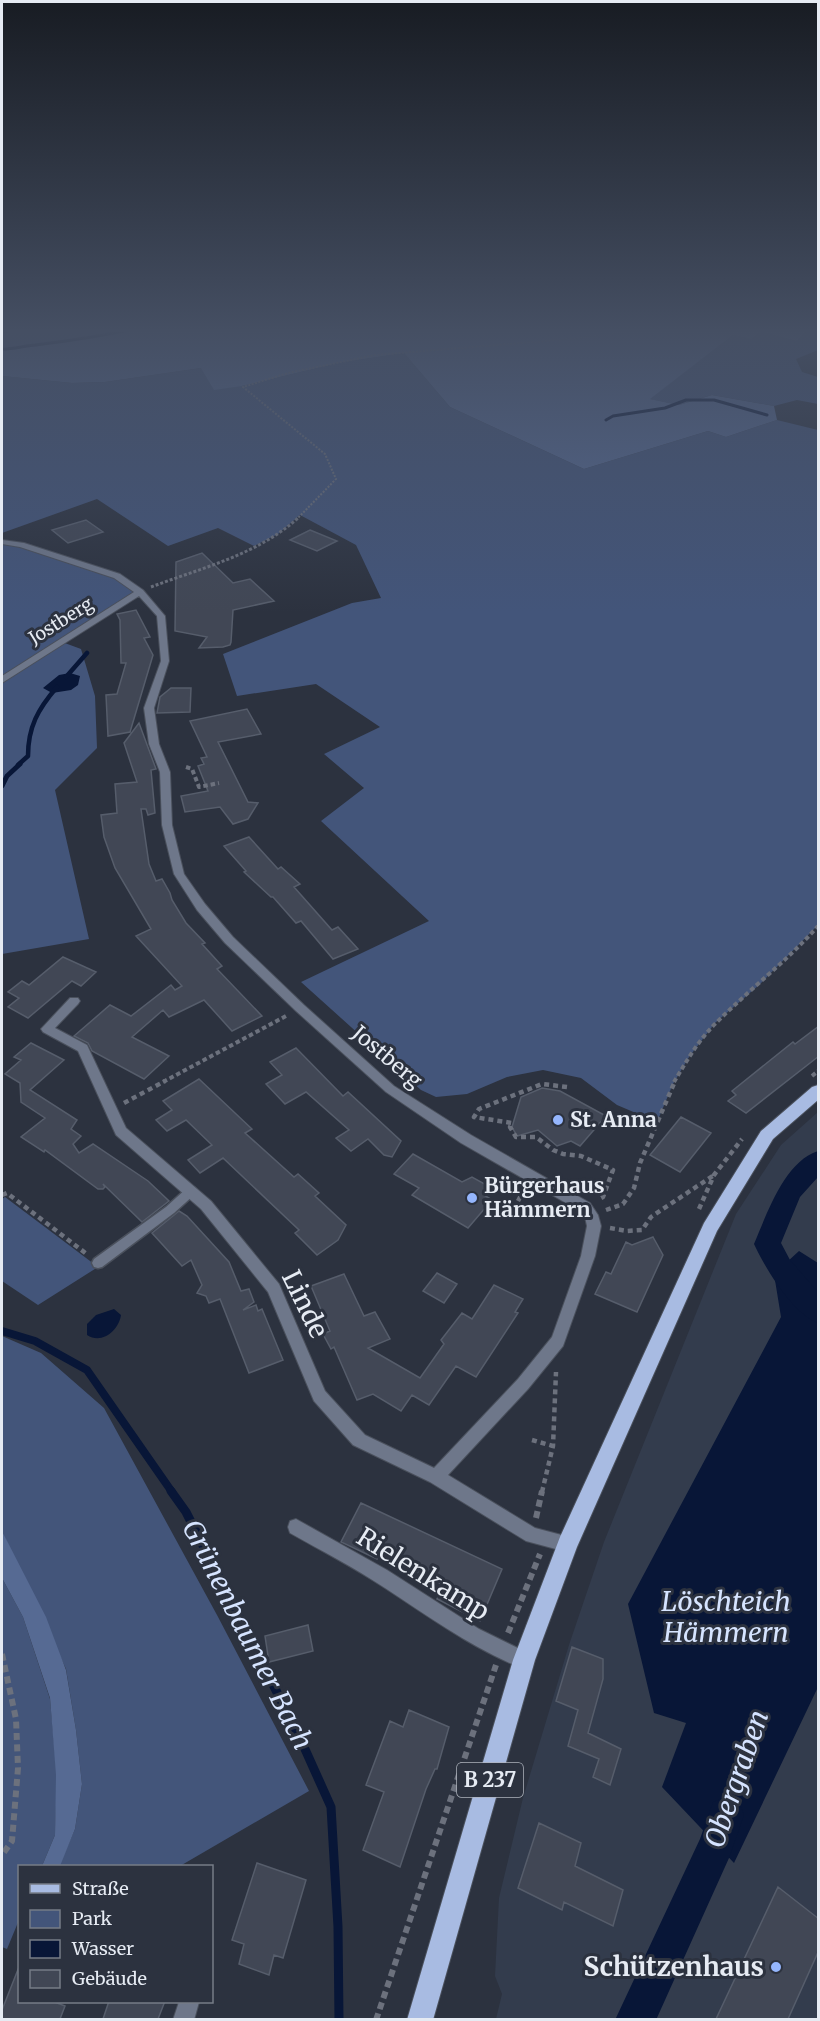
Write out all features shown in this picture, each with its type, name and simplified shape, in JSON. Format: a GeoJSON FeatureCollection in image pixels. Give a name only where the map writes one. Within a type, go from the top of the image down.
{"type":"FeatureCollection","features":[{"type":"Feature","properties":{"kind":"main road","name":"B 237"},"geometry":{"type":"LineString","coordinates":[[420,2019],[524,1660],[548,1539],[711,1228],[767,1135],[819,1090]]}},
{"type":"Feature","properties":{"kind":"street","name":"Jostberg"},"geometry":{"type":"LineString","coordinates":[[2,542],[21,544],[117,576],[140,592],[161,616],[165,662],[149,708],[154,744],[165,772],[167,825],[179,874],[201,907],[229,940],[390,1089],[466,1139],[588,1211]]}},
{"type":"Feature","properties":{"kind":"street","name":"Jostberg"},"geometry":{"type":"LineString","coordinates":[[2,680],[140,592]]}},
{"type":"Feature","properties":{"kind":"street","name":"Linde"},"geometry":{"type":"LineString","coordinates":[[74,1001],[48,1029],[82,1047],[121,1131],[206,1205],[274,1288],[319,1396],[359,1440],[436,1477],[548,1539]]}},
{"type":"Feature","properties":{"kind":"street"},"geometry":{"type":"LineString","coordinates":[[436,1477],[523,1384],[558,1341],[588,1256],[594,1226],[588,1211]]}},
{"type":"Feature","properties":{"kind":"street","name":"Rielenkamp"},"geometry":{"type":"LineString","coordinates":[[296,1527],[392,1582],[469,1634],[501,1652],[524,1660]]}},
{"type":"Feature","properties":{"kind":"street"},"geometry":{"type":"LineString","coordinates":[[183,2019],[188,2003]]}},
{"type":"Feature","properties":{"kind":"lane"},"geometry":{"type":"LineString","coordinates":[[98,1263],[170,1210],[191,1191]]}},
{"type":"Feature","properties":{"kind":"path"},"geometry":{"type":"LineString","coordinates":[[140,592],[239,555],[274,536],[336,479],[326,454],[288,423]]}},
{"type":"Feature","properties":{"kind":"path"},"geometry":{"type":"LineString","coordinates":[[186,767],[192,769],[199,787],[219,783]]}},
{"type":"Feature","properties":{"kind":"path"},"geometry":{"type":"LineString","coordinates":[[588,1211],[623,1204],[634,1188],[640,1163],[673,1084],[689,1057],[715,1023],[790,956],[819,926]]}},
{"type":"Feature","properties":{"kind":"path"},"geometry":{"type":"LineString","coordinates":[[139,1096],[300,1008]]}},
{"type":"Feature","properties":{"kind":"path"},"geometry":{"type":"LineString","coordinates":[[567,1087],[542,1084],[479,1108],[474,1117],[512,1123],[510,1127],[516,1137],[536,1137],[553,1150],[563,1154],[582,1156],[613,1170],[603,1197],[588,1211]]}},
{"type":"Feature","properties":{"kind":"path"},"geometry":{"type":"LineString","coordinates":[[627,1232],[642,1230],[651,1217],[714,1175]]}},
{"type":"Feature","properties":{"kind":"path"},"geometry":{"type":"LineString","coordinates":[[2,1195],[7,1193],[98,1263]]}},
{"type":"Feature","properties":{"kind":"path"},"geometry":{"type":"LineString","coordinates":[[376,2019],[501,1652],[548,1539],[558,1341]]}},
{"type":"Feature","properties":{"kind":"path"},"geometry":{"type":"LineString","coordinates":[[532,1440],[553,1446]]}},
{"type":"Feature","properties":{"kind":"path"},"geometry":{"type":"LineString","coordinates":[[2,1654],[16,1719],[18,1768],[12,1840],[2,1855]]}},
{"type":"Feature","properties":{"kind":"shaded area"},"geometry":{"type":"Polygon","coordinates":[[[485,423],[767,423],[726,437],[708,431],[584,469],[485,423]]]}},
{"type":"Feature","properties":{"kind":"shaded area"},"geometry":{"type":"Polygon","coordinates":[[[818,1112],[818,2019],[496,2019],[502,1994],[495,1976],[499,1898],[523,1798],[569,1645],[604,1542],[736,1214],[781,1145],[818,1112]]]}},
{"type":"Feature","properties":{"kind":"shaded area"},"geometry":{"type":"Polygon","coordinates":[[[2,1531],[46,1617],[66,1670],[82,1784],[75,1829],[60,1865],[42,1865],[55,1835],[56,1775],[50,1698],[23,1617],[2,1578],[2,1531]]]}},
{"type":"Feature","properties":{"kind":"green space"},"geometry":{"type":"Polygon","coordinates":[[[2,423],[485,423],[584,469],[708,431],[726,437],[767,423],[791,423],[818,430],[818,925],[759,985],[715,1023],[689,1057],[673,1084],[657,1122],[617,1105],[581,1078],[543,1070],[507,1077],[467,1094],[436,1097],[421,1090],[301,982],[429,921],[321,821],[364,788],[324,754],[380,727],[316,684],[237,696],[223,654],[352,603],[381,598],[356,545],[300,515],[278,534],[254,546],[218,528],[168,546],[97,499],[2,533],[2,423]]]}},
{"type":"Feature","properties":{"kind":"green space"},"geometry":{"type":"Polygon","coordinates":[[[2,542],[21,545],[117,576],[140,592],[62,642],[81,649],[95,696],[97,748],[55,790],[89,939],[2,954],[2,542]]]}},
{"type":"Feature","properties":{"kind":"green space"},"geometry":{"type":"Polygon","coordinates":[[[5,1197],[98,1267],[38,1305],[2,1281],[2,1199],[5,1197]]]}},
{"type":"Feature","properties":{"kind":"green space"},"geometry":{"type":"Polygon","coordinates":[[[2,1336],[41,1353],[104,1408],[217,1615],[309,1791],[182,1865],[59,1865],[75,1829],[82,1784],[66,1669],[2,1531],[2,1336]]]}},
{"type":"Feature","properties":{"kind":"green space"},"geometry":{"type":"Polygon","coordinates":[[[2,1578],[23,1617],[50,1699],[57,1776],[55,1835],[42,1865],[18,1865],[18,1922],[7,1949],[2,1947],[2,1578]]]}},
{"type":"Feature","properties":{"kind":"water"},"geometry":{"type":"Polygon","coordinates":[[[70,673],[80,676],[78,685],[71,690],[52,693],[43,688],[59,675],[70,673]]]}},
{"type":"Feature","properties":{"kind":"water","name":"Löschteich Hämmern"},"geometry":{"type":"Polygon","coordinates":[[[799,1251],[818,1263],[818,1687],[734,1863],[662,1787],[686,1723],[654,1713],[628,1604],[781,1317],[774,1274],[799,1251]]]}},
{"type":"Feature","properties":{"kind":"water"},"geometry":{"type":"Polygon","coordinates":[[[114,1309],[121,1315],[113,1331],[98,1338],[87,1335],[87,1324],[96,1315],[114,1309]]]}},
{"type":"Feature","properties":{"kind":"building"},"geometry":{"type":"Polygon","coordinates":[[[86,520],[103,532],[68,543],[52,530],[86,520]]]}},
{"type":"Feature","properties":{"kind":"building"},"geometry":{"type":"Polygon","coordinates":[[[310,530],[337,541],[317,551],[290,540],[310,530]]]}},
{"type":"Feature","properties":{"kind":"building"},"geometry":{"type":"Polygon","coordinates":[[[202,553],[233,583],[250,579],[274,601],[233,610],[231,642],[230,645],[223,647],[199,648],[207,637],[175,631],[176,562],[202,553]]]}},
{"type":"Feature","properties":{"kind":"building"},"geometry":{"type":"Polygon","coordinates":[[[136,610],[150,637],[144,638],[153,655],[130,732],[108,736],[106,695],[117,694],[126,663],[121,663],[120,620],[117,614],[136,610]]]}},
{"type":"Feature","properties":{"kind":"building"},"geometry":{"type":"Polygon","coordinates":[[[171,688],[191,688],[190,712],[157,713],[160,697],[171,688]]]}},
{"type":"Feature","properties":{"kind":"building"},"geometry":{"type":"Polygon","coordinates":[[[247,709],[261,734],[218,742],[248,802],[258,803],[248,819],[233,824],[220,807],[185,812],[181,796],[208,791],[198,766],[204,764],[201,758],[207,757],[190,721],[247,709]]]}},
{"type":"Feature","properties":{"kind":"building"},"geometry":{"type":"Polygon","coordinates":[[[139,723],[156,769],[151,770],[155,813],[148,815],[146,809],[141,809],[149,864],[156,881],[162,879],[186,923],[222,966],[217,969],[262,1016],[232,1031],[204,1000],[169,1017],[163,1010],[132,1037],[169,1056],[144,1079],[92,1051],[88,1043],[74,1036],[110,1005],[131,1016],[171,985],[175,990],[182,986],[136,936],[151,929],[115,868],[104,837],[101,815],[117,813],[115,784],[137,782],[124,743],[139,723]]]}},
{"type":"Feature","properties":{"kind":"building"},"geometry":{"type":"Polygon","coordinates":[[[249,837],[278,869],[281,867],[300,884],[294,887],[332,930],[338,927],[358,949],[333,959],[301,921],[296,923],[273,897],[244,872],[246,871],[224,846],[249,837]]]}},
{"type":"Feature","properties":{"kind":"building"},"geometry":{"type":"Polygon","coordinates":[[[63,957],[96,972],[81,986],[72,981],[28,1018],[8,1007],[19,998],[8,992],[22,981],[29,985],[63,957]]]}},
{"type":"Feature","properties":{"kind":"building"},"geometry":{"type":"Polygon","coordinates":[[[819,1026],[819,1056],[746,1113],[728,1101],[736,1095],[732,1091],[793,1042],[795,1044],[819,1026]]]}},
{"type":"Feature","properties":{"kind":"building"},"geometry":{"type":"Polygon","coordinates":[[[31,1043],[64,1060],[30,1090],[77,1120],[71,1129],[81,1136],[73,1144],[79,1153],[93,1144],[148,1181],[169,1201],[142,1222],[103,1184],[105,1187],[103,1189],[98,1189],[45,1150],[44,1152],[21,1137],[45,1118],[21,1102],[20,1083],[5,1074],[21,1060],[14,1057],[31,1043]]]}},
{"type":"Feature","properties":{"kind":"building"},"geometry":{"type":"Polygon","coordinates":[[[296,1048],[343,1096],[348,1092],[401,1141],[392,1157],[384,1155],[368,1139],[351,1151],[336,1138],[349,1130],[306,1092],[285,1104],[266,1084],[282,1075],[270,1062],[296,1048]]]}},
{"type":"Feature","properties":{"kind":"building"},"geometry":{"type":"Polygon","coordinates":[[[199,1079],[252,1129],[245,1133],[294,1177],[298,1174],[319,1193],[315,1196],[346,1225],[338,1240],[317,1255],[295,1233],[299,1230],[223,1158],[200,1173],[188,1160],[212,1145],[186,1120],[167,1131],[156,1120],[172,1110],[163,1101],[199,1079]]]}},
{"type":"Feature","properties":{"kind":"building","name":"St. Anna"},"geometry":{"type":"Polygon","coordinates":[[[542,1088],[560,1091],[606,1116],[580,1146],[571,1141],[557,1146],[538,1130],[517,1136],[512,1127],[521,1097],[542,1088]]]}},
{"type":"Feature","properties":{"kind":"building"},"geometry":{"type":"Polygon","coordinates":[[[681,1117],[711,1133],[680,1172],[650,1155],[681,1117]]]}},
{"type":"Feature","properties":{"kind":"building"},"geometry":{"type":"Polygon","coordinates":[[[413,1154],[462,1182],[472,1177],[490,1187],[484,1195],[492,1200],[468,1228],[412,1195],[419,1188],[394,1174],[413,1154]]]}},
{"type":"Feature","properties":{"kind":"building"},"geometry":{"type":"Polygon","coordinates":[[[179,1211],[187,1216],[229,1262],[241,1291],[249,1289],[254,1302],[243,1310],[256,1305],[258,1311],[262,1309],[283,1360],[249,1373],[220,1299],[209,1303],[206,1296],[197,1293],[202,1285],[191,1260],[182,1266],[152,1233],[179,1211]]]}},
{"type":"Feature","properties":{"kind":"building"},"geometry":{"type":"Polygon","coordinates":[[[653,1237],[663,1255],[637,1312],[595,1294],[606,1272],[611,1274],[626,1242],[632,1245],[653,1237]]]}},
{"type":"Feature","properties":{"kind":"building"},"geometry":{"type":"Polygon","coordinates":[[[437,1273],[457,1284],[444,1303],[423,1291],[437,1273]]]}},
{"type":"Feature","properties":{"kind":"building"},"geometry":{"type":"Polygon","coordinates":[[[344,1274],[364,1316],[375,1312],[390,1339],[368,1348],[420,1378],[444,1344],[441,1340],[462,1313],[472,1319],[494,1285],[523,1299],[515,1312],[518,1313],[476,1377],[456,1366],[429,1405],[412,1395],[401,1411],[373,1394],[357,1400],[334,1347],[331,1349],[323,1334],[330,1331],[311,1286],[344,1274]]]}},
{"type":"Feature","properties":{"kind":"building"},"geometry":{"type":"Polygon","coordinates":[[[361,1503],[502,1569],[480,1621],[437,1599],[444,1585],[379,1554],[377,1559],[341,1542],[361,1503]]]}},
{"type":"Feature","properties":{"kind":"building"},"geometry":{"type":"Polygon","coordinates":[[[308,1625],[313,1651],[269,1662],[265,1636],[308,1625]]]}},
{"type":"Feature","properties":{"kind":"building"},"geometry":{"type":"Polygon","coordinates":[[[572,1647],[603,1659],[603,1679],[588,1733],[621,1749],[610,1785],[593,1777],[599,1759],[568,1746],[578,1710],[556,1701],[572,1647]]]}},
{"type":"Feature","properties":{"kind":"building"},"geometry":{"type":"Polygon","coordinates":[[[409,1710],[449,1727],[437,1769],[426,1789],[400,1867],[363,1850],[384,1792],[366,1785],[390,1721],[403,1727],[409,1710]]]}},
{"type":"Feature","properties":{"kind":"building"},"geometry":{"type":"Polygon","coordinates":[[[539,1823],[581,1843],[575,1866],[623,1890],[613,1926],[564,1902],[562,1910],[518,1888],[539,1823]]]}},
{"type":"Feature","properties":{"kind":"building"},"geometry":{"type":"Polygon","coordinates":[[[257,1863],[306,1880],[283,1958],[274,1955],[269,1975],[239,1964],[244,1944],[232,1940],[257,1863]]]}},
{"type":"Feature","properties":{"kind":"building","name":"Schützenhaus"},"geometry":{"type":"Polygon","coordinates":[[[778,1887],[819,1919],[819,1950],[788,2019],[716,2019],[778,1887]]]}},
{"type":"Feature","properties":{"kind":"building"},"geometry":{"type":"Polygon","coordinates":[[[18,1970],[18,2003],[57,2003],[65,2006],[60,2019],[2,2019],[2,2010],[18,1970]]]}},
{"type":"Feature","properties":{"kind":"building"},"geometry":{"type":"Polygon","coordinates":[[[108,2003],[164,2003],[158,2019],[103,2019],[108,2003]]]}},
{"type":"Feature","properties":{"kind":"waterway"},"geometry":{"type":"LineString","coordinates":[[66,677],[87,653]]}},
{"type":"Feature","properties":{"kind":"waterway"},"geometry":{"type":"LineString","coordinates":[[18,765],[28,756],[28,746],[35,719],[57,687]]}},
{"type":"Feature","properties":{"kind":"waterway"},"geometry":{"type":"LineString","coordinates":[[2,786],[7,776],[20,764]]}},
{"type":"Feature","properties":{"kind":"waterway","name":"Obergraben"},"geometry":{"type":"LineString","coordinates":[[818,1161],[790,1191],[767,1244],[781,1268],[818,1311]]}},
{"type":"Feature","properties":{"kind":"waterway","name":"Grünenbaumer Bach"},"geometry":{"type":"LineString","coordinates":[[2,1331],[35,1341],[87,1370],[172,1492]]}},
{"type":"Feature","properties":{"kind":"waterway","name":"Grünenbaumer Bach"},"geometry":{"type":"LineString","coordinates":[[171,1491],[186,1512],[300,1738],[331,1807],[338,1927],[339,2020]]}},
{"type":"Feature","properties":{"kind":"waterway","name":"Obergraben"},"geometry":{"type":"LineString","coordinates":[[635,2020],[716,1845],[726,1815]]}},
{"type":"Feature","properties":{"kind":"place","name":"St. Anna"},"geometry":{"type":"Point","coordinates":[558,1120]}},
{"type":"Feature","properties":{"kind":"place","name":"Bürgerhaus Hämmern"},"geometry":{"type":"Point","coordinates":[472,1198]}},
{"type":"Feature","properties":{"kind":"place","name":"Schützenhaus"},"geometry":{"type":"Point","coordinates":[776,1967]}}]}
